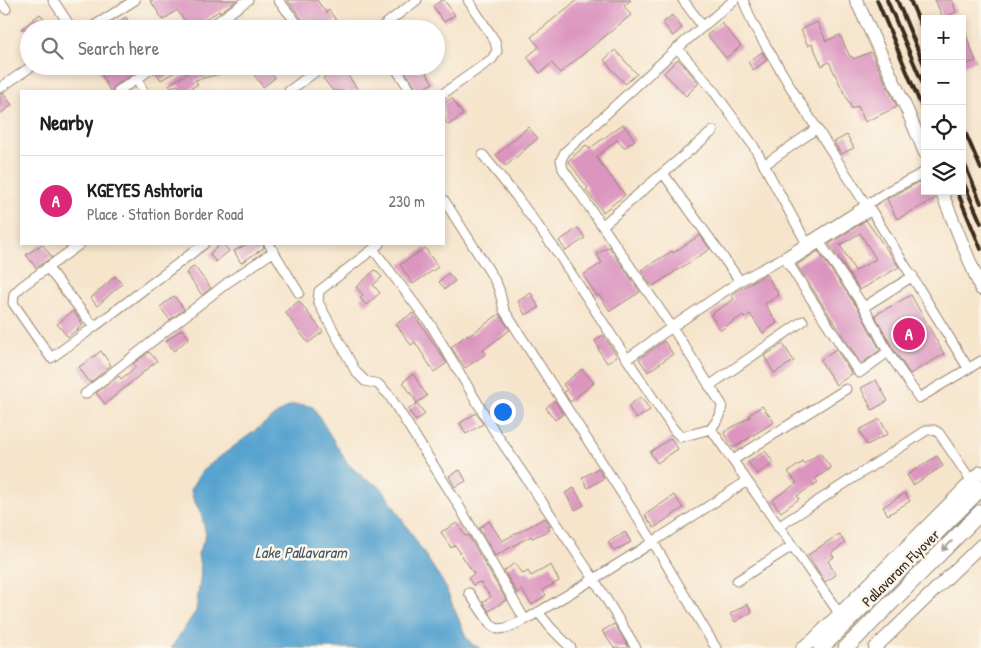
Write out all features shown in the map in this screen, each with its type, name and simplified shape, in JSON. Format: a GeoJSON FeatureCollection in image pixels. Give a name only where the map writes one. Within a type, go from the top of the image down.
{"type":"FeatureCollection","features":[{"type":"Feature","properties":{"kind":"main road","name":"Pallavaram Flyover"},"geometry":{"type":"LineString","coordinates":[[821,648],[976,485]]}},
{"type":"Feature","properties":{"kind":"main road","name":"Pallavaram Flyover"},"geometry":{"type":"LineString","coordinates":[[846,648],[981,512]]}},
{"type":"Feature","properties":{"kind":"street"},"geometry":{"type":"LineString","coordinates":[[53,0],[66,20]]}},
{"type":"Feature","properties":{"kind":"street"},"geometry":{"type":"LineString","coordinates":[[103,20],[135,0]]}},
{"type":"Feature","properties":{"kind":"street"},"geometry":{"type":"LineString","coordinates":[[221,20],[248,0]]}},
{"type":"Feature","properties":{"kind":"street"},"geometry":{"type":"LineString","coordinates":[[278,0],[295,20]]}},
{"type":"Feature","properties":{"kind":"street"},"geometry":{"type":"LineString","coordinates":[[391,20],[417,0]]}},
{"type":"Feature","properties":{"kind":"street"},"geometry":{"type":"LineString","coordinates":[[445,92],[492,59],[497,51],[495,41],[468,0]]}},
{"type":"Feature","properties":{"kind":"street"},"geometry":{"type":"LineString","coordinates":[[684,0],[703,27]]}},
{"type":"Feature","properties":{"kind":"street"},"geometry":{"type":"LineString","coordinates":[[483,155],[557,252],[674,430],[682,436],[711,429],[720,416],[722,405],[672,327],[563,169],[561,160],[565,152],[677,48],[734,0]]}},
{"type":"Feature","properties":{"kind":"street"},"geometry":{"type":"LineString","coordinates":[[743,0],[753,24],[816,129],[866,205]]}},
{"type":"Feature","properties":{"kind":"street"},"geometry":{"type":"LineString","coordinates":[[856,0],[924,150]]}},
{"type":"Feature","properties":{"kind":"street"},"geometry":{"type":"LineString","coordinates":[[0,1],[6,9]]}},
{"type":"Feature","properties":{"kind":"street"},"geometry":{"type":"LineString","coordinates":[[677,48],[710,86],[753,145],[806,242]]}},
{"type":"Feature","properties":{"kind":"street"},"geometry":{"type":"LineString","coordinates":[[0,88],[20,74]]}},
{"type":"Feature","properties":{"kind":"street"},"geometry":{"type":"LineString","coordinates":[[120,90],[143,75]]}},
{"type":"Feature","properties":{"kind":"street"},"geometry":{"type":"LineString","coordinates":[[290,90],[311,75]]}},
{"type":"Feature","properties":{"kind":"street"},"geometry":{"type":"LineString","coordinates":[[400,75],[410,90]]}},
{"type":"Feature","properties":{"kind":"street"},"geometry":{"type":"LineString","coordinates":[[137,79],[142,90]]}},
{"type":"Feature","properties":{"kind":"street"},"geometry":{"type":"LineString","coordinates":[[764,165],[816,129]]}},
{"type":"Feature","properties":{"kind":"street"},"geometry":{"type":"LineString","coordinates":[[603,225],[713,131]]}},
{"type":"Feature","properties":{"kind":"street"},"geometry":{"type":"LineString","coordinates":[[663,173],[740,281]]}},
{"type":"Feature","properties":{"kind":"street"},"geometry":{"type":"LineString","coordinates":[[627,359],[740,281],[786,256],[866,205],[921,174]]}},
{"type":"Feature","properties":{"kind":"street"},"geometry":{"type":"LineString","coordinates":[[943,195],[981,289]]}},
{"type":"Feature","properties":{"kind":"street"},"geometry":{"type":"LineString","coordinates":[[445,202],[493,277],[499,289],[504,310],[653,542],[716,648]]}},
{"type":"Feature","properties":{"kind":"street"},"geometry":{"type":"LineString","coordinates":[[888,352],[859,373],[788,263],[871,210],[968,368]]}},
{"type":"Feature","properties":{"kind":"street"},"geometry":{"type":"LineString","coordinates":[[820,243],[864,307],[888,352],[919,398],[981,361]]}},
{"type":"Feature","properties":{"kind":"street"},"geometry":{"type":"LineString","coordinates":[[79,245],[47,267],[14,294],[13,302],[51,358],[203,245]]}},
{"type":"Feature","properties":{"kind":"street"},"geometry":{"type":"LineString","coordinates":[[525,620],[456,501],[389,395],[378,384],[365,381],[356,372],[318,302],[319,291],[376,246],[431,325],[495,432],[594,579],[636,648]]}},
{"type":"Feature","properties":{"kind":"street"},"geometry":{"type":"LineString","coordinates":[[85,394],[271,248],[299,294]]}},
{"type":"Feature","properties":{"kind":"street"},"geometry":{"type":"LineString","coordinates":[[47,267],[94,327]]}},
{"type":"Feature","properties":{"kind":"street"},"geometry":{"type":"LineString","coordinates":[[864,307],[913,276]]}},
{"type":"Feature","properties":{"kind":"street"},"geometry":{"type":"LineString","coordinates":[[709,386],[804,321]]}},
{"type":"Feature","properties":{"kind":"street"},"geometry":{"type":"LineString","coordinates":[[733,460],[846,389]]}},
{"type":"Feature","properties":{"kind":"street"},"geometry":{"type":"LineString","coordinates":[[711,429],[839,613]]}},
{"type":"Feature","properties":{"kind":"street"},"geometry":{"type":"LineString","coordinates":[[778,527],[927,430],[934,430],[939,433],[976,485]]}},
{"type":"Feature","properties":{"kind":"street"},"geometry":{"type":"LineString","coordinates":[[802,648],[976,485],[981,472]]}},
{"type":"Feature","properties":{"kind":"street"},"geometry":{"type":"LineString","coordinates":[[469,593],[492,626],[498,629],[506,628],[525,620],[594,579],[747,481]]}},
{"type":"Feature","properties":{"kind":"street"},"geometry":{"type":"LineString","coordinates":[[875,648],[981,545]]}},
{"type":"Feature","properties":{"kind":"street"},"geometry":{"type":"LineString","coordinates":[[737,581],[792,546]]}},
{"type":"Feature","properties":{"kind":"street"},"geometry":{"type":"LineString","coordinates":[[538,612],[571,648]]}},
{"type":"Feature","properties":{"kind":"water","name":"Lake Pallavaram"},"geometry":{"type":"Polygon","coordinates":[[[291,405],[313,407],[348,464],[365,479],[381,487],[444,584],[466,637],[473,645],[480,648],[171,648],[196,611],[201,573],[198,554],[206,535],[202,516],[192,496],[191,489],[202,471],[291,405]]]}},
{"type":"Feature","properties":{"kind":"building"},"geometry":{"type":"Polygon","coordinates":[[[150,0],[237,0],[204,20],[184,20],[177,10],[163,20],[150,0]]]}},
{"type":"Feature","properties":{"kind":"building"},"geometry":{"type":"Polygon","coordinates":[[[287,0],[317,0],[326,13],[329,10],[336,20],[303,20],[287,0]]]}},
{"type":"Feature","properties":{"kind":"building"},"geometry":{"type":"Polygon","coordinates":[[[444,0],[455,15],[445,21],[433,6],[444,0]]]}},
{"type":"Feature","properties":{"kind":"building"},"geometry":{"type":"Polygon","coordinates":[[[577,0],[631,0],[624,6],[631,15],[560,73],[552,63],[540,73],[527,57],[539,47],[531,37],[577,0]]]}},
{"type":"Feature","properties":{"kind":"building"},"geometry":{"type":"Polygon","coordinates":[[[935,0],[952,0],[956,12],[950,15],[942,15],[935,0]]]}},
{"type":"Feature","properties":{"kind":"building"},"geometry":{"type":"Polygon","coordinates":[[[40,14],[45,20],[32,20],[40,14]]]}},
{"type":"Feature","properties":{"kind":"building"},"geometry":{"type":"Polygon","coordinates":[[[672,15],[682,28],[673,36],[663,23],[672,15]]]}},
{"type":"Feature","properties":{"kind":"building"},"geometry":{"type":"Polygon","coordinates":[[[817,22],[826,41],[840,35],[850,57],[852,56],[853,59],[871,52],[897,107],[865,122],[858,106],[852,109],[829,62],[822,66],[812,44],[808,46],[801,30],[817,22]]]}},
{"type":"Feature","properties":{"kind":"building"},"geometry":{"type":"Polygon","coordinates":[[[722,23],[741,46],[726,58],[707,35],[722,23]]]}},
{"type":"Feature","properties":{"kind":"building"},"geometry":{"type":"Polygon","coordinates":[[[966,36],[976,61],[966,64],[966,36]]]}},
{"type":"Feature","properties":{"kind":"building"},"geometry":{"type":"Polygon","coordinates":[[[615,50],[637,74],[625,84],[604,60],[615,50]]]}},
{"type":"Feature","properties":{"kind":"building"},"geometry":{"type":"Polygon","coordinates":[[[762,52],[767,60],[753,70],[748,62],[762,52]]]}},
{"type":"Feature","properties":{"kind":"building"},"geometry":{"type":"Polygon","coordinates":[[[678,59],[699,83],[686,96],[664,73],[678,59]]]}},
{"type":"Feature","properties":{"kind":"building"},"geometry":{"type":"Polygon","coordinates":[[[102,75],[131,75],[115,86],[113,90],[109,90],[102,75]]]}},
{"type":"Feature","properties":{"kind":"building"},"geometry":{"type":"Polygon","coordinates":[[[157,75],[170,75],[161,80],[157,75]]]}},
{"type":"Feature","properties":{"kind":"building"},"geometry":{"type":"Polygon","coordinates":[[[185,75],[216,75],[195,80],[198,84],[189,90],[181,90],[178,85],[170,87],[169,85],[185,75]]]}},
{"type":"Feature","properties":{"kind":"building"},"geometry":{"type":"Polygon","coordinates":[[[254,75],[273,75],[275,78],[263,87],[254,75]]]}},
{"type":"Feature","properties":{"kind":"building"},"geometry":{"type":"Polygon","coordinates":[[[327,75],[347,75],[358,90],[332,90],[323,78],[327,75]]]}},
{"type":"Feature","properties":{"kind":"building"},"geometry":{"type":"Polygon","coordinates":[[[408,75],[428,75],[433,83],[422,90],[416,90],[408,75]]]}},
{"type":"Feature","properties":{"kind":"building"},"geometry":{"type":"Polygon","coordinates":[[[3,93],[12,105],[0,114],[0,94],[3,93]]]}},
{"type":"Feature","properties":{"kind":"building"},"geometry":{"type":"Polygon","coordinates":[[[452,98],[463,115],[448,125],[445,120],[445,102],[452,98]]]}},
{"type":"Feature","properties":{"kind":"building"},"geometry":{"type":"Polygon","coordinates":[[[623,124],[635,140],[624,148],[617,140],[596,157],[625,195],[603,212],[586,190],[588,188],[568,161],[586,145],[589,149],[623,124]]]}},
{"type":"Feature","properties":{"kind":"building"},"geometry":{"type":"Polygon","coordinates":[[[528,127],[538,138],[506,166],[496,155],[528,127]]]}},
{"type":"Feature","properties":{"kind":"building"},"geometry":{"type":"Polygon","coordinates":[[[847,135],[854,148],[841,154],[834,142],[847,135]]]}},
{"type":"Feature","properties":{"kind":"building"},"geometry":{"type":"Polygon","coordinates":[[[921,181],[921,195],[934,195],[935,199],[897,219],[887,199],[921,181]]]}},
{"type":"Feature","properties":{"kind":"building"},"geometry":{"type":"Polygon","coordinates":[[[866,220],[899,267],[860,290],[829,244],[866,220]],[[860,233],[840,245],[855,271],[876,259],[860,233]]]}},
{"type":"Feature","properties":{"kind":"building"},"geometry":{"type":"Polygon","coordinates":[[[578,228],[585,238],[566,251],[559,241],[578,228]]]}},
{"type":"Feature","properties":{"kind":"building"},"geometry":{"type":"Polygon","coordinates":[[[700,235],[710,249],[653,286],[650,284],[641,270],[672,251],[673,253],[700,235]]]}},
{"type":"Feature","properties":{"kind":"building"},"geometry":{"type":"Polygon","coordinates":[[[43,245],[52,257],[36,268],[26,255],[43,245]]]}},
{"type":"Feature","properties":{"kind":"building"},"geometry":{"type":"Polygon","coordinates":[[[220,245],[224,245],[229,251],[216,262],[210,255],[220,245]]]}},
{"type":"Feature","properties":{"kind":"building"},"geometry":{"type":"Polygon","coordinates":[[[245,245],[263,245],[264,248],[241,263],[234,251],[245,245]]]}},
{"type":"Feature","properties":{"kind":"building"},"geometry":{"type":"Polygon","coordinates":[[[609,247],[640,292],[610,311],[583,275],[602,263],[597,254],[609,247]]]}},
{"type":"Feature","properties":{"kind":"building"},"geometry":{"type":"Polygon","coordinates":[[[425,248],[438,267],[413,284],[400,265],[425,248]]]}},
{"type":"Feature","properties":{"kind":"building"},"geometry":{"type":"Polygon","coordinates":[[[818,251],[859,310],[880,350],[861,364],[797,265],[818,251]]]}},
{"type":"Feature","properties":{"kind":"building"},"geometry":{"type":"Polygon","coordinates":[[[194,266],[211,288],[202,295],[186,273],[194,266]]]}},
{"type":"Feature","properties":{"kind":"building"},"geometry":{"type":"Polygon","coordinates":[[[375,270],[382,277],[373,285],[380,293],[366,305],[360,298],[363,295],[356,287],[375,270]]]}},
{"type":"Feature","properties":{"kind":"building"},"geometry":{"type":"Polygon","coordinates":[[[448,273],[455,281],[445,289],[439,282],[448,273]]]}},
{"type":"Feature","properties":{"kind":"building"},"geometry":{"type":"Polygon","coordinates":[[[766,274],[779,295],[765,304],[777,323],[763,333],[750,314],[744,318],[743,315],[721,330],[710,315],[734,299],[731,295],[766,274]]]}},
{"type":"Feature","properties":{"kind":"building"},"geometry":{"type":"Polygon","coordinates":[[[115,276],[122,284],[97,306],[91,298],[115,276]]]}},
{"type":"Feature","properties":{"kind":"building"},"geometry":{"type":"Polygon","coordinates":[[[531,293],[539,308],[525,315],[518,301],[531,293]]]}},
{"type":"Feature","properties":{"kind":"building"},"geometry":{"type":"Polygon","coordinates":[[[911,295],[944,354],[910,374],[893,349],[875,315],[911,295]]]}},
{"type":"Feature","properties":{"kind":"building"},"geometry":{"type":"Polygon","coordinates":[[[174,296],[184,309],[170,320],[160,307],[174,296]]]}},
{"type":"Feature","properties":{"kind":"building"},"geometry":{"type":"Polygon","coordinates":[[[299,301],[323,332],[308,343],[285,312],[299,301]]]}},
{"type":"Feature","properties":{"kind":"building"},"geometry":{"type":"Polygon","coordinates":[[[73,311],[83,325],[68,337],[57,324],[73,311]]]}},
{"type":"Feature","properties":{"kind":"building"},"geometry":{"type":"Polygon","coordinates":[[[413,313],[447,363],[434,372],[415,342],[411,345],[396,324],[413,313]]]}},
{"type":"Feature","properties":{"kind":"building"},"geometry":{"type":"Polygon","coordinates":[[[499,314],[510,330],[483,350],[486,354],[465,368],[451,347],[499,314]]]}},
{"type":"Feature","properties":{"kind":"building"},"geometry":{"type":"Polygon","coordinates":[[[182,329],[189,338],[174,351],[166,341],[182,329]]]}},
{"type":"Feature","properties":{"kind":"building"},"geometry":{"type":"Polygon","coordinates":[[[603,335],[617,356],[607,363],[595,341],[603,335]]]}},
{"type":"Feature","properties":{"kind":"building"},"geometry":{"type":"Polygon","coordinates":[[[664,341],[673,354],[648,372],[639,359],[664,341]]]}},
{"type":"Feature","properties":{"kind":"building"},"geometry":{"type":"Polygon","coordinates":[[[783,344],[794,361],[774,373],[764,356],[783,344]]]}},
{"type":"Feature","properties":{"kind":"building"},"geometry":{"type":"Polygon","coordinates":[[[836,349],[852,374],[836,385],[820,360],[836,349]]]}},
{"type":"Feature","properties":{"kind":"building"},"geometry":{"type":"Polygon","coordinates":[[[101,351],[111,365],[90,383],[79,367],[101,351]]]}},
{"type":"Feature","properties":{"kind":"building"},"geometry":{"type":"Polygon","coordinates":[[[149,352],[157,361],[105,404],[96,393],[119,376],[121,379],[136,367],[133,364],[149,352]]]}},
{"type":"Feature","properties":{"kind":"building"},"geometry":{"type":"Polygon","coordinates":[[[582,369],[594,383],[570,402],[564,392],[567,390],[563,384],[582,369]]]}},
{"type":"Feature","properties":{"kind":"building"},"geometry":{"type":"Polygon","coordinates":[[[413,374],[427,396],[417,403],[403,382],[413,374]]]}},
{"type":"Feature","properties":{"kind":"building"},"geometry":{"type":"Polygon","coordinates":[[[876,380],[888,401],[872,410],[861,388],[876,380]]]}},
{"type":"Feature","properties":{"kind":"building"},"geometry":{"type":"Polygon","coordinates":[[[641,397],[650,410],[636,419],[628,406],[641,397]]]}},
{"type":"Feature","properties":{"kind":"building"},"geometry":{"type":"Polygon","coordinates":[[[554,400],[563,414],[555,420],[546,408],[554,400]]]}},
{"type":"Feature","properties":{"kind":"building"},"geometry":{"type":"Polygon","coordinates":[[[417,403],[425,414],[416,421],[408,410],[417,403]]]}},
{"type":"Feature","properties":{"kind":"building"},"geometry":{"type":"Polygon","coordinates":[[[762,406],[774,422],[733,448],[724,432],[750,417],[749,415],[762,406]]]}},
{"type":"Feature","properties":{"kind":"building"},"geometry":{"type":"Polygon","coordinates":[[[476,413],[483,424],[466,434],[460,423],[476,413]]]}},
{"type":"Feature","properties":{"kind":"building"},"geometry":{"type":"Polygon","coordinates":[[[880,419],[888,434],[867,445],[859,430],[880,419]]]}},
{"type":"Feature","properties":{"kind":"building"},"geometry":{"type":"Polygon","coordinates":[[[671,438],[678,449],[657,463],[650,452],[671,438]]]}},
{"type":"Feature","properties":{"kind":"building"},"geometry":{"type":"Polygon","coordinates":[[[765,451],[774,463],[757,474],[748,462],[765,451]]]}},
{"type":"Feature","properties":{"kind":"building"},"geometry":{"type":"Polygon","coordinates":[[[820,453],[831,468],[815,479],[818,482],[797,496],[799,499],[781,512],[772,500],[797,483],[788,472],[820,453]]]}},
{"type":"Feature","properties":{"kind":"building"},"geometry":{"type":"Polygon","coordinates":[[[937,456],[943,466],[913,485],[907,475],[937,456]]]}},
{"type":"Feature","properties":{"kind":"building"},"geometry":{"type":"Polygon","coordinates":[[[598,468],[604,478],[588,488],[582,478],[598,468]]]}},
{"type":"Feature","properties":{"kind":"building"},"geometry":{"type":"Polygon","coordinates":[[[460,470],[466,481],[455,487],[449,476],[460,470]]]}},
{"type":"Feature","properties":{"kind":"building"},"geometry":{"type":"Polygon","coordinates":[[[574,488],[584,505],[575,510],[565,493],[574,488]]]}},
{"type":"Feature","properties":{"kind":"building"},"geometry":{"type":"Polygon","coordinates":[[[905,493],[910,501],[888,515],[883,507],[905,493]]]}},
{"type":"Feature","properties":{"kind":"building"},"geometry":{"type":"Polygon","coordinates":[[[674,495],[683,508],[654,528],[645,515],[674,495]]]}},
{"type":"Feature","properties":{"kind":"building"},"geometry":{"type":"Polygon","coordinates":[[[545,518],[551,526],[548,527],[550,530],[532,538],[531,536],[495,556],[479,528],[489,521],[502,541],[545,518]]]}},
{"type":"Feature","properties":{"kind":"building"},"geometry":{"type":"Polygon","coordinates":[[[457,523],[465,536],[468,535],[506,600],[489,611],[483,602],[491,597],[480,582],[473,585],[468,578],[474,574],[455,545],[451,548],[441,532],[457,523]]]}},
{"type":"Feature","properties":{"kind":"building"},"geometry":{"type":"Polygon","coordinates":[[[625,532],[631,542],[614,551],[608,542],[625,532]]]}},
{"type":"Feature","properties":{"kind":"building"},"geometry":{"type":"Polygon","coordinates":[[[839,534],[845,543],[831,553],[834,557],[828,561],[836,575],[825,582],[808,555],[839,534]]]}},
{"type":"Feature","properties":{"kind":"building"},"geometry":{"type":"Polygon","coordinates":[[[515,563],[523,574],[528,571],[531,576],[551,565],[559,581],[543,590],[546,595],[532,605],[522,590],[517,593],[504,571],[515,563]]]}},
{"type":"Feature","properties":{"kind":"building"},"geometry":{"type":"Polygon","coordinates":[[[747,604],[752,612],[735,622],[730,614],[747,604]]]}},
{"type":"Feature","properties":{"kind":"building"},"geometry":{"type":"Polygon","coordinates":[[[614,624],[629,648],[614,648],[602,631],[614,624]]]}},
{"type":"Feature","properties":{"kind":"railway"},"geometry":{"type":"LineString","coordinates":[[877,0],[921,105]]}},
{"type":"Feature","properties":{"kind":"railway"},"geometry":{"type":"LineString","coordinates":[[887,0],[921,80]]}},
{"type":"Feature","properties":{"kind":"railway"},"geometry":{"type":"LineString","coordinates":[[897,0],[922,60]]}},
{"type":"Feature","properties":{"kind":"railway"},"geometry":{"type":"LineString","coordinates":[[910,0],[921,26]]}},
{"type":"Feature","properties":{"kind":"railway"},"geometry":{"type":"LineString","coordinates":[[966,134],[981,169]]}},
{"type":"Feature","properties":{"kind":"railway"},"geometry":{"type":"LineString","coordinates":[[966,167],[981,203]]}},
{"type":"Feature","properties":{"kind":"railway"},"geometry":{"type":"LineString","coordinates":[[966,188],[981,223]]}},
{"type":"Feature","properties":{"kind":"railway"},"geometry":{"type":"LineString","coordinates":[[959,195],[981,249]]}},
{"type":"Feature","properties":{"kind":"place","name":"KGEYES Ashtoria"},"geometry":{"type":"Point","coordinates":[909,334]}}]}
